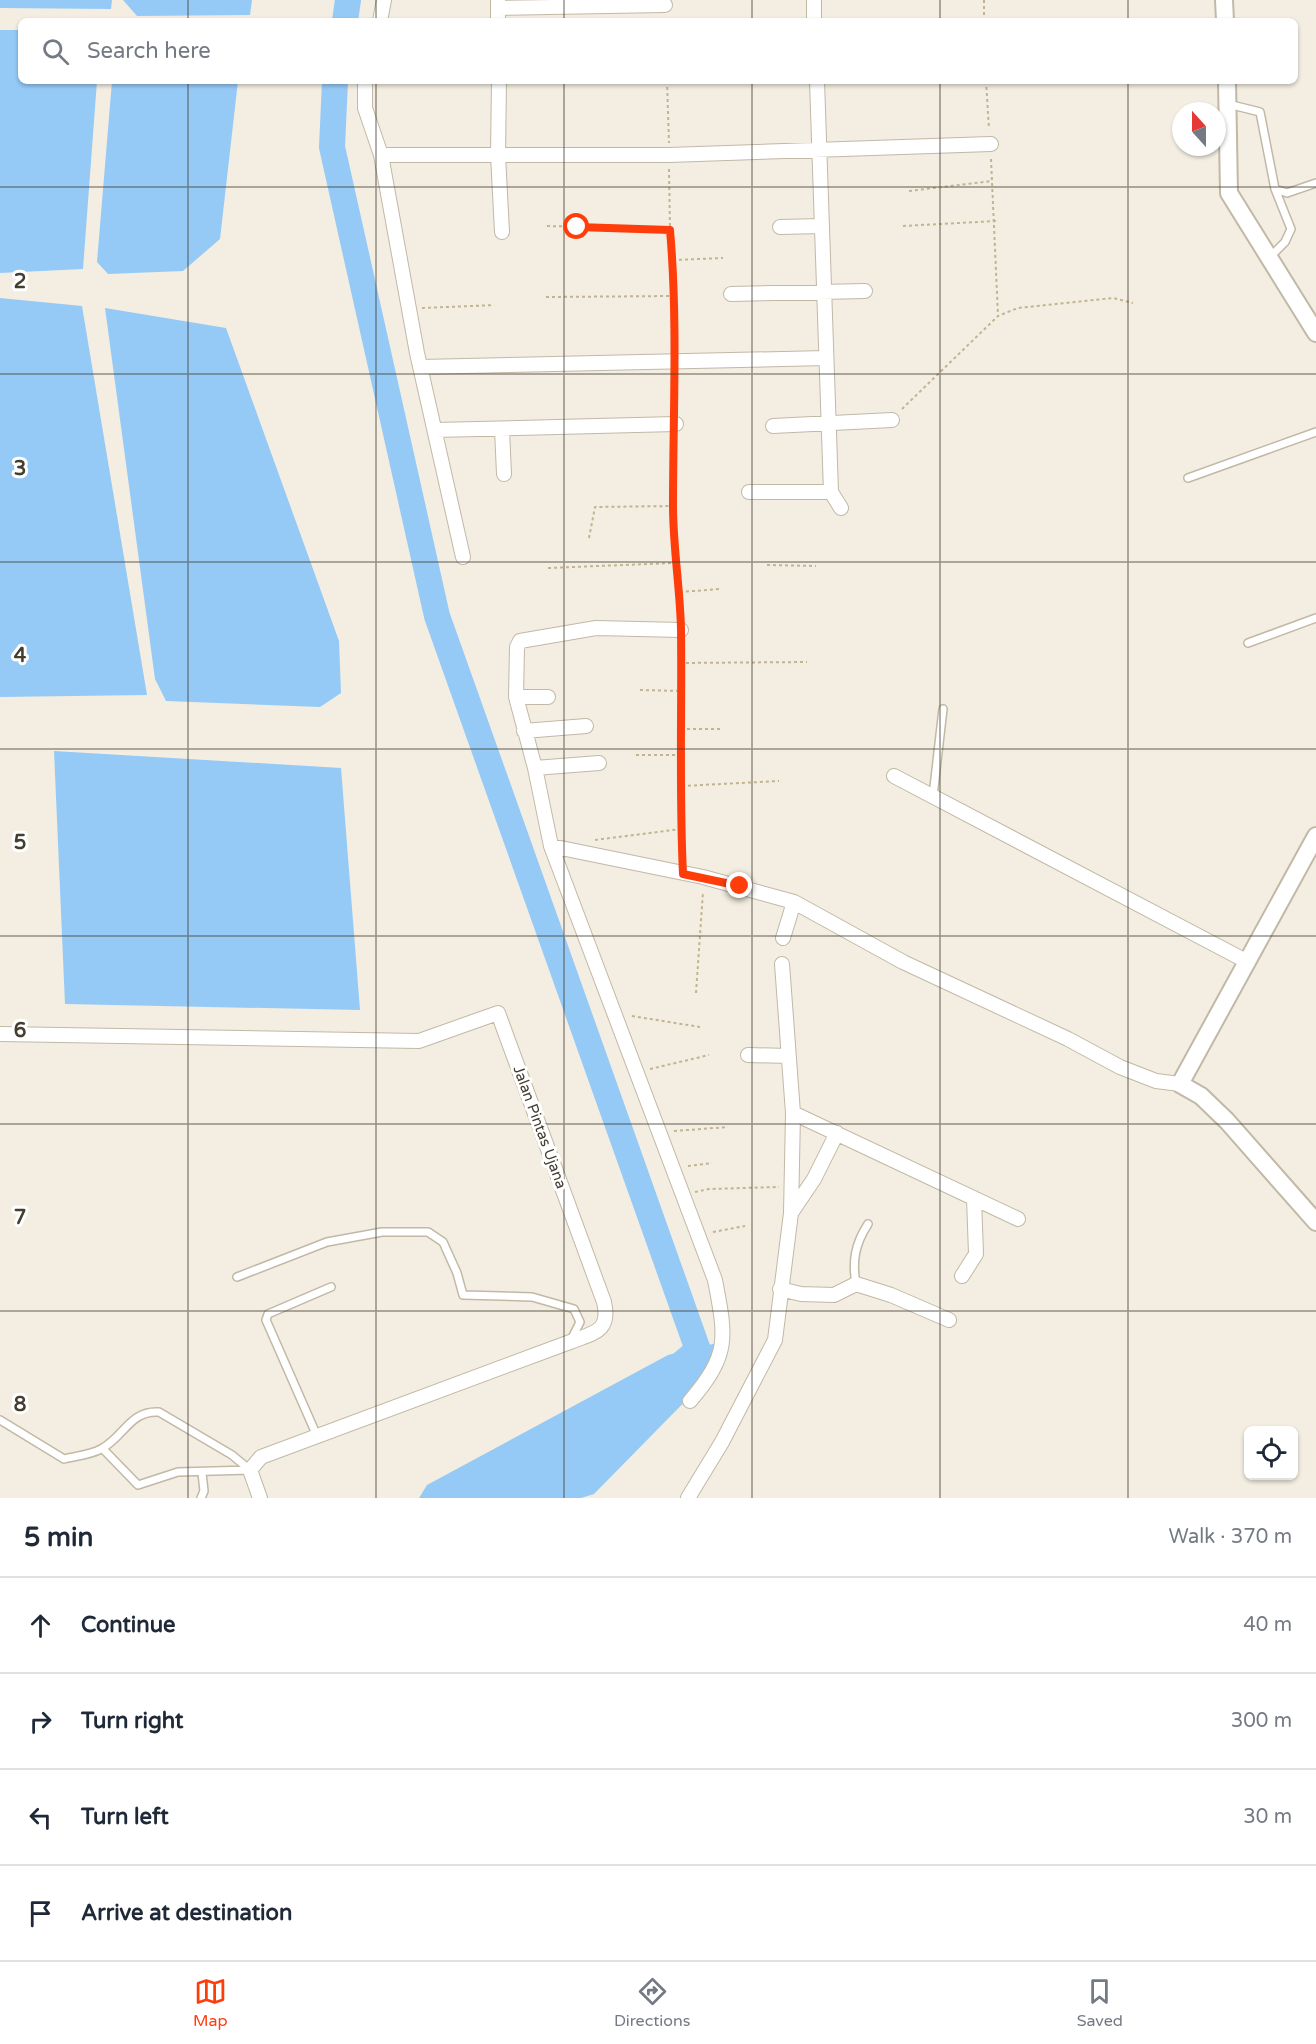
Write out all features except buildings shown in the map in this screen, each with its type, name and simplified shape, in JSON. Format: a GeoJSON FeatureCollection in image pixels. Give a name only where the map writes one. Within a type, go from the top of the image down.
{"type":"FeatureCollection","features":[{"type":"Feature","properties":{"kind":"street"},"geometry":{"type":"LineString","coordinates":[[381,18],[384,0]]}},
{"type":"Feature","properties":{"kind":"street"},"geometry":{"type":"LineString","coordinates":[[814,0],[814,18]]}},
{"type":"Feature","properties":{"kind":"street"},"geometry":{"type":"LineString","coordinates":[[1224,0],[1225,18]]}},
{"type":"Feature","properties":{"kind":"street"},"geometry":{"type":"LineString","coordinates":[[498,10],[665,5]]}},
{"type":"Feature","properties":{"kind":"street"},"geometry":{"type":"LineString","coordinates":[[365,84],[365,108],[381,155],[420,367],[463,556]]}},
{"type":"Feature","properties":{"kind":"street"},"geometry":{"type":"LineString","coordinates":[[499,84],[498,155],[502,232]]}},
{"type":"Feature","properties":{"kind":"street"},"geometry":{"type":"LineString","coordinates":[[817,84],[831,492],[841,508]]}},
{"type":"Feature","properties":{"kind":"street"},"geometry":{"type":"LineString","coordinates":[[1227,84],[1230,193],[1316,333]]}},
{"type":"Feature","properties":{"kind":"street"},"geometry":{"type":"LineString","coordinates":[[381,155],[669,155],[819,152],[991,144]]}},
{"type":"Feature","properties":{"kind":"street"},"geometry":{"type":"LineString","coordinates":[[780,227],[821,226]]}},
{"type":"Feature","properties":{"kind":"street"},"geometry":{"type":"LineString","coordinates":[[731,294],[865,291]]}},
{"type":"Feature","properties":{"kind":"street"},"geometry":{"type":"LineString","coordinates":[[420,367],[826,358]]}},
{"type":"Feature","properties":{"kind":"street"},"geometry":{"type":"LineString","coordinates":[[773,426],[892,420]]}},
{"type":"Feature","properties":{"kind":"street"},"geometry":{"type":"LineString","coordinates":[[435,430],[676,424]]}},
{"type":"Feature","properties":{"kind":"street"},"geometry":{"type":"LineString","coordinates":[[502,429],[504,474]]}},
{"type":"Feature","properties":{"kind":"street"},"geometry":{"type":"LineString","coordinates":[[748,492],[831,492]]}},
{"type":"Feature","properties":{"kind":"street"},"geometry":{"type":"LineString","coordinates":[[681,630],[596,628],[526,638],[520,641],[517,647],[516,697],[535,768],[551,846],[715,1280],[721,1314],[722,1351],[711,1376],[690,1401]]}},
{"type":"Feature","properties":{"kind":"street"},"geometry":{"type":"LineString","coordinates":[[516,697],[548,697]]}},
{"type":"Feature","properties":{"kind":"street"},"geometry":{"type":"LineString","coordinates":[[524,730],[586,726]]}},
{"type":"Feature","properties":{"kind":"street"},"geometry":{"type":"LineString","coordinates":[[535,768],[599,763]]}},
{"type":"Feature","properties":{"kind":"street"},"geometry":{"type":"LineString","coordinates":[[894,776],[932,799],[1248,962]]}},
{"type":"Feature","properties":{"kind":"street"},"geometry":{"type":"LineString","coordinates":[[1180,1084],[1316,836]]}},
{"type":"Feature","properties":{"kind":"street"},"geometry":{"type":"LineString","coordinates":[[551,846],[599,854],[704,878],[794,902],[903,962],[1068,1039],[1120,1067],[1156,1081],[1180,1084],[1201,1096],[1227,1121],[1316,1222]]}},
{"type":"Feature","properties":{"kind":"street"},"geometry":{"type":"LineString","coordinates":[[783,938],[794,902]]}},
{"type":"Feature","properties":{"kind":"street"},"geometry":{"type":"LineString","coordinates":[[688,1498],[770,1353],[775,1340],[791,1213],[793,1113],[782,964]]}},
{"type":"Feature","properties":{"kind":"street","name":"Jalan Pintas Ujana"},"geometry":{"type":"LineString","coordinates":[[0,1034],[419,1041],[498,1012],[607,1317],[598,1331],[261,1457],[250,1470]]}},
{"type":"Feature","properties":{"kind":"street"},"geometry":{"type":"LineString","coordinates":[[748,1054],[788,1056]]}},
{"type":"Feature","properties":{"kind":"street"},"geometry":{"type":"LineString","coordinates":[[793,1113],[1018,1219]]}},
{"type":"Feature","properties":{"kind":"street"},"geometry":{"type":"LineString","coordinates":[[791,1213],[814,1179],[837,1133]]}},
{"type":"Feature","properties":{"kind":"street"},"geometry":{"type":"LineString","coordinates":[[962,1276],[976,1254],[974,1198]]}},
{"type":"Feature","properties":{"kind":"street"},"geometry":{"type":"LineString","coordinates":[[780,1289],[801,1294],[834,1295],[856,1284],[891,1295],[950,1320]]}},
{"type":"Feature","properties":{"kind":"street"},"geometry":{"type":"LineString","coordinates":[[250,1470],[260,1498]]}},
{"type":"Feature","properties":{"kind":"lane"},"geometry":{"type":"LineString","coordinates":[[1228,104],[1260,112],[1275,189],[1291,229],[1285,242],[1269,258]]}},
{"type":"Feature","properties":{"kind":"lane"},"geometry":{"type":"LineString","coordinates":[[1275,189],[1287,193],[1316,183]]}},
{"type":"Feature","properties":{"kind":"lane"},"geometry":{"type":"LineString","coordinates":[[1188,478],[1316,432]]}},
{"type":"Feature","properties":{"kind":"lane"},"geometry":{"type":"LineString","coordinates":[[1248,643],[1316,618]]}},
{"type":"Feature","properties":{"kind":"lane"},"geometry":{"type":"LineString","coordinates":[[932,799],[943,709]]}},
{"type":"Feature","properties":{"kind":"lane"},"geometry":{"type":"LineString","coordinates":[[856,1284],[853,1264],[859,1238],[868,1224]]}},
{"type":"Feature","properties":{"kind":"lane"},"geometry":{"type":"LineString","coordinates":[[237,1277],[327,1242],[382,1232],[428,1232],[443,1242],[457,1273],[463,1295],[532,1297],[574,1309],[580,1322],[570,1342]]}},
{"type":"Feature","properties":{"kind":"lane"},"geometry":{"type":"LineString","coordinates":[[317,1436],[266,1320],[268,1314],[331,1287]]}},
{"type":"Feature","properties":{"kind":"lane"},"geometry":{"type":"LineString","coordinates":[[0,1420],[64,1459],[103,1449],[135,1417],[148,1411],[159,1412],[232,1455],[250,1470]]}},
{"type":"Feature","properties":{"kind":"lane"},"geometry":{"type":"LineString","coordinates":[[103,1449],[138,1485],[178,1472],[250,1470]]}},
{"type":"Feature","properties":{"kind":"lane"},"geometry":{"type":"LineString","coordinates":[[201,1498],[204,1491],[202,1473]]}},
{"type":"Feature","properties":{"kind":"path"},"geometry":{"type":"LineString","coordinates":[[984,0],[984,18]]}},
{"type":"Feature","properties":{"kind":"path"},"geometry":{"type":"LineString","coordinates":[[667,84],[670,230],[673,260],[672,362],[676,424],[673,506],[681,630],[683,874]]}},
{"type":"Feature","properties":{"kind":"path"},"geometry":{"type":"LineString","coordinates":[[986,84],[996,221],[998,316]]}},
{"type":"Feature","properties":{"kind":"path"},"geometry":{"type":"LineString","coordinates":[[909,191],[992,181]]}},
{"type":"Feature","properties":{"kind":"path"},"geometry":{"type":"LineString","coordinates":[[903,226],[996,221]]}},
{"type":"Feature","properties":{"kind":"path"},"geometry":{"type":"LineString","coordinates":[[546,226],[670,230]]}},
{"type":"Feature","properties":{"kind":"path"},"geometry":{"type":"LineString","coordinates":[[673,260],[723,258]]}},
{"type":"Feature","properties":{"kind":"path"},"geometry":{"type":"LineString","coordinates":[[546,297],[672,296]]}},
{"type":"Feature","properties":{"kind":"path"},"geometry":{"type":"LineString","coordinates":[[892,420],[998,316],[1018,308],[1113,298],[1133,303]]}},
{"type":"Feature","properties":{"kind":"path"},"geometry":{"type":"LineString","coordinates":[[408,304],[418,308],[494,305]]}},
{"type":"Feature","properties":{"kind":"path"},"geometry":{"type":"LineString","coordinates":[[589,538],[595,507],[673,506]]}},
{"type":"Feature","properties":{"kind":"path"},"geometry":{"type":"LineString","coordinates":[[548,568],[675,563]]}},
{"type":"Feature","properties":{"kind":"path"},"geometry":{"type":"LineString","coordinates":[[767,565],[816,566]]}},
{"type":"Feature","properties":{"kind":"path"},"geometry":{"type":"LineString","coordinates":[[680,592],[720,589]]}},
{"type":"Feature","properties":{"kind":"path"},"geometry":{"type":"LineString","coordinates":[[680,663],[807,662]]}},
{"type":"Feature","properties":{"kind":"path"},"geometry":{"type":"LineString","coordinates":[[640,690],[682,691]]}},
{"type":"Feature","properties":{"kind":"path"},"geometry":{"type":"LineString","coordinates":[[681,729],[722,729]]}},
{"type":"Feature","properties":{"kind":"path"},"geometry":{"type":"LineString","coordinates":[[636,755],[681,755]]}},
{"type":"Feature","properties":{"kind":"path"},"geometry":{"type":"LineString","coordinates":[[682,786],[779,781]]}},
{"type":"Feature","properties":{"kind":"path"},"geometry":{"type":"LineString","coordinates":[[586,842],[681,829]]}},
{"type":"Feature","properties":{"kind":"path"},"geometry":{"type":"LineString","coordinates":[[696,993],[704,878]]}},
{"type":"Feature","properties":{"kind":"path"},"geometry":{"type":"LineString","coordinates":[[614,1014],[700,1027]]}},
{"type":"Feature","properties":{"kind":"path"},"geometry":{"type":"LineString","coordinates":[[636,1072],[709,1055]]}},
{"type":"Feature","properties":{"kind":"path"},"geometry":{"type":"LineString","coordinates":[[658,1132],[728,1127]]}},
{"type":"Feature","properties":{"kind":"path"},"geometry":{"type":"LineString","coordinates":[[671,1168],[712,1163]]}},
{"type":"Feature","properties":{"kind":"path"},"geometry":{"type":"LineString","coordinates":[[709,1189],[791,1187]]}},
{"type":"Feature","properties":{"kind":"path"},"geometry":{"type":"LineString","coordinates":[[694,1227],[711,1232],[745,1226]]}},
{"type":"Feature","properties":{"kind":"water"},"geometry":{"type":"Polygon","coordinates":[[[0,0],[112,0],[111,9],[0,8],[0,0]]]}},
{"type":"Feature","properties":{"kind":"water"},"geometry":{"type":"Polygon","coordinates":[[[123,0],[252,0],[250,15],[137,16],[123,0]]]}},
{"type":"Feature","properties":{"kind":"water"},"geometry":{"type":"Polygon","coordinates":[[[0,30],[18,30],[18,84],[97,84],[83,269],[0,273],[0,30]]]}},
{"type":"Feature","properties":{"kind":"water"},"geometry":{"type":"Polygon","coordinates":[[[112,84],[238,84],[220,239],[183,271],[108,274],[97,262],[112,84]]]}},
{"type":"Feature","properties":{"kind":"water"},"geometry":{"type":"Polygon","coordinates":[[[0,298],[82,306],[147,695],[0,697],[0,298]]]}},
{"type":"Feature","properties":{"kind":"water"},"geometry":{"type":"Polygon","coordinates":[[[105,308],[226,328],[339,641],[341,693],[320,707],[166,701],[155,679],[105,308]]]}},
{"type":"Feature","properties":{"kind":"water"},"geometry":{"type":"Polygon","coordinates":[[[54,751],[341,768],[360,1010],[65,1004],[54,751]]]}},
{"type":"Feature","properties":{"kind":"water"},"geometry":{"type":"Polygon","coordinates":[[[721,1342],[709,1377],[594,1494],[581,1498],[419,1498],[427,1485],[668,1355],[721,1342]]]}},
{"type":"Feature","properties":{"kind":"waterway"},"geometry":{"type":"LineString","coordinates":[[345,18],[348,0]]}},
{"type":"Feature","properties":{"kind":"waterway"},"geometry":{"type":"LineString","coordinates":[[335,84],[332,147],[437,616],[698,1350],[673,1371]]}},
{"type":"Feature","properties":{"kind":"route"},"geometry":{"type":"LineString","coordinates":[[577,227],[670,230],[673,260],[672,362],[676,424],[673,506],[681,630],[683,874],[740,886]]}}]}
